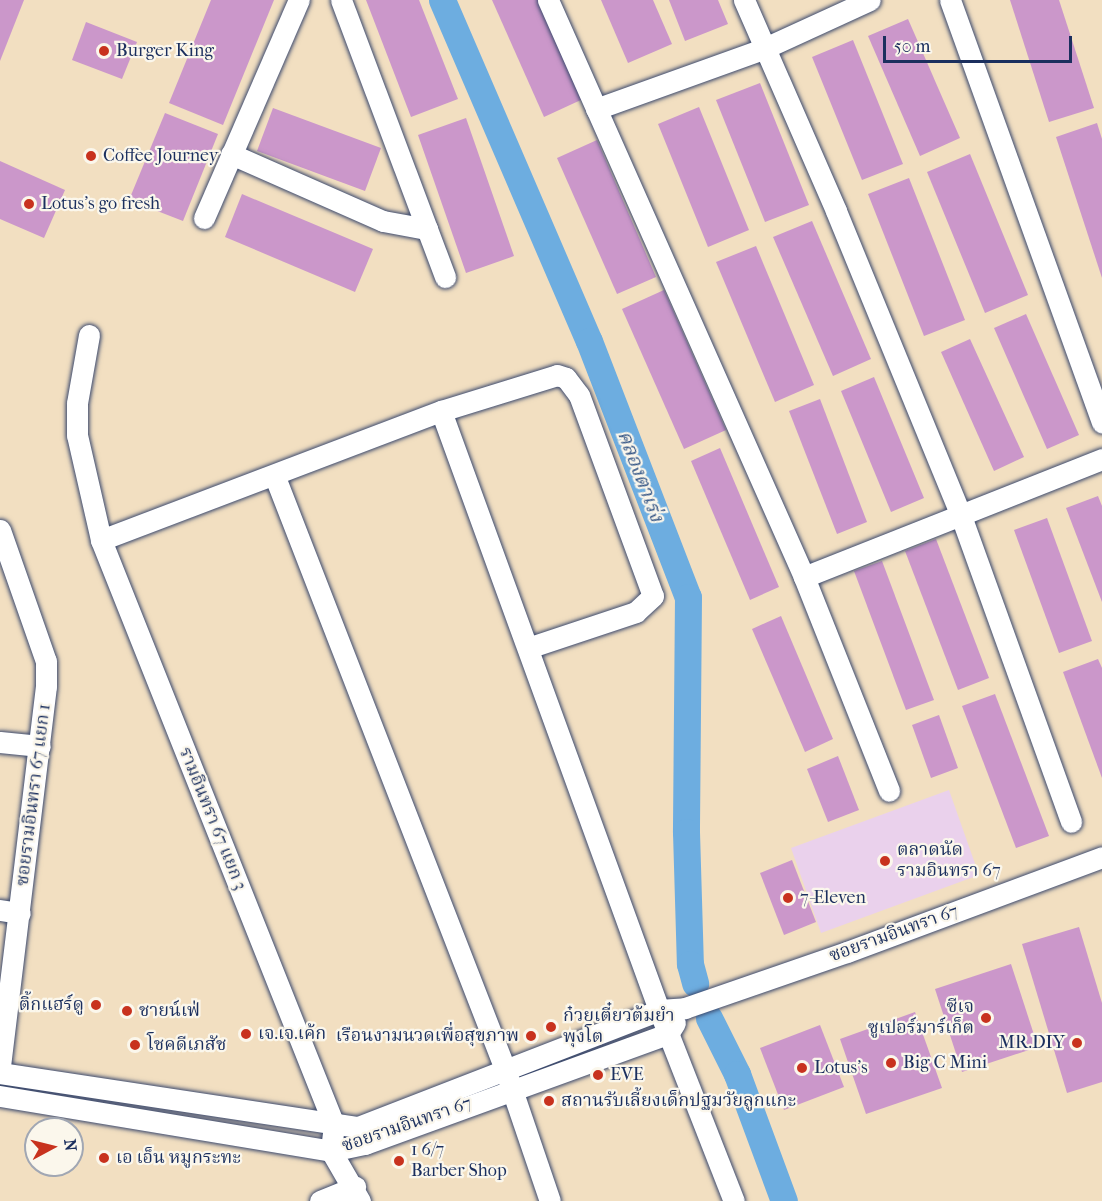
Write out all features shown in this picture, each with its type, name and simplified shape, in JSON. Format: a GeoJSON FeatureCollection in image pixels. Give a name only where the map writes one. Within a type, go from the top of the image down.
{"type":"FeatureCollection","features":[{"type":"Feature","properties":{"kind":"street"},"geometry":{"type":"LineString","coordinates":[[204,218],[299,0]]}},
{"type":"Feature","properties":{"kind":"street"},"geometry":{"type":"LineString","coordinates":[[341,0],[445,277]]}},
{"type":"Feature","properties":{"kind":"street"},"geometry":{"type":"LineString","coordinates":[[548,0],[804,577],[889,791]]}},
{"type":"Feature","properties":{"kind":"street"},"geometry":{"type":"LineString","coordinates":[[744,0],[961,516],[1071,822]]}},
{"type":"Feature","properties":{"kind":"street"},"geometry":{"type":"LineString","coordinates":[[596,109],[765,48],[870,0]]}},
{"type":"Feature","properties":{"kind":"street"},"geometry":{"type":"LineString","coordinates":[[950,0],[1102,422]]}},
{"type":"Feature","properties":{"kind":"street"},"geometry":{"type":"LineString","coordinates":[[231,154],[383,221],[427,229]]}},
{"type":"Feature","properties":{"kind":"street","name":"รามอินทรา 67 แยก 3"},"geometry":{"type":"LineString","coordinates":[[89,335],[77,403],[77,435],[101,540],[334,1125],[331,1151]]}},
{"type":"Feature","properties":{"kind":"street"},"geometry":{"type":"LineString","coordinates":[[101,540],[275,477],[441,411],[546,377],[566,378],[579,395],[651,584],[652,596],[636,612],[528,648]]}},
{"type":"Feature","properties":{"kind":"street"},"geometry":{"type":"LineString","coordinates":[[441,411],[659,1010],[734,1201]]}},
{"type":"Feature","properties":{"kind":"street"},"geometry":{"type":"LineString","coordinates":[[804,577],[1102,459]]}},
{"type":"Feature","properties":{"kind":"street"},"geometry":{"type":"LineString","coordinates":[[275,477],[508,1079],[550,1201]]}},
{"type":"Feature","properties":{"kind":"street","name":"ซอยรามอินทรา 67 แยก 1"},"geometry":{"type":"LineString","coordinates":[[0,530],[46,661],[40,746],[10,912],[0,1068]]}},
{"type":"Feature","properties":{"kind":"street"},"geometry":{"type":"LineString","coordinates":[[0,742],[40,746]]}},
{"type":"Feature","properties":{"kind":"street","name":"ซอยรามอินทรา 67"},"geometry":{"type":"LineString","coordinates":[[0,1096],[331,1151],[365,1144],[659,1010],[686,1008],[1102,857]]}},
{"type":"Feature","properties":{"kind":"street"},"geometry":{"type":"LineString","coordinates":[[668,1034],[686,1008]]}},
{"type":"Feature","properties":{"kind":"street","name":"ซอยรามอินทรา 67"},"geometry":{"type":"LineString","coordinates":[[0,1073],[358,1127],[508,1079],[668,1034]]}},
{"type":"Feature","properties":{"kind":"street"},"geometry":{"type":"LineString","coordinates":[[320,1201],[358,1194],[331,1151]]}},
{"type":"Feature","properties":{"kind":"shaded area","name":"ตลาดนัด รามอินทรา 67"},"geometry":{"type":"Polygon","coordinates":[[[949,790],[979,875],[821,933],[791,848],[949,790]]]}},
{"type":"Feature","properties":{"kind":"building"},"geometry":{"type":"Polygon","coordinates":[[[0,0],[24,0],[0,61],[0,0]]]}},
{"type":"Feature","properties":{"kind":"building"},"geometry":{"type":"Polygon","coordinates":[[[211,0],[274,0],[223,125],[169,103],[211,0]]]}},
{"type":"Feature","properties":{"kind":"building"},"geometry":{"type":"Polygon","coordinates":[[[366,0],[419,0],[458,99],[411,117],[366,0]]]}},
{"type":"Feature","properties":{"kind":"building"},"geometry":{"type":"Polygon","coordinates":[[[492,0],[539,0],[583,99],[544,117],[492,0]]]}},
{"type":"Feature","properties":{"kind":"building"},"geometry":{"type":"Polygon","coordinates":[[[601,0],[653,0],[672,44],[628,63],[601,0]]]}},
{"type":"Feature","properties":{"kind":"building"},"geometry":{"type":"Polygon","coordinates":[[[669,0],[718,0],[728,24],[685,41],[669,0]]]}},
{"type":"Feature","properties":{"kind":"building"},"geometry":{"type":"Polygon","coordinates":[[[1010,0],[1059,0],[1094,108],[1049,122],[1010,0]]]}},
{"type":"Feature","properties":{"kind":"building"},"geometry":{"type":"Polygon","coordinates":[[[908,19],[960,138],[920,156],[868,36],[908,19]]]}},
{"type":"Feature","properties":{"kind":"building","name":"Burger King"},"geometry":{"type":"Polygon","coordinates":[[[86,22],[137,42],[122,79],[72,60],[86,22]]]}},
{"type":"Feature","properties":{"kind":"building"},"geometry":{"type":"Polygon","coordinates":[[[853,40],[903,164],[862,180],[812,57],[853,40]]]}},
{"type":"Feature","properties":{"kind":"building"},"geometry":{"type":"Polygon","coordinates":[[[760,83],[809,205],[765,222],[716,100],[760,83]]]}},
{"type":"Feature","properties":{"kind":"building"},"geometry":{"type":"Polygon","coordinates":[[[699,107],[749,230],[708,247],[658,124],[699,107]]]}},
{"type":"Feature","properties":{"kind":"building"},"geometry":{"type":"Polygon","coordinates":[[[273,108],[381,148],[365,191],[257,151],[273,108]]]}},
{"type":"Feature","properties":{"kind":"building"},"geometry":{"type":"Polygon","coordinates":[[[165,113],[218,134],[183,221],[129,200],[165,113]]]}},
{"type":"Feature","properties":{"kind":"building"},"geometry":{"type":"Polygon","coordinates":[[[466,118],[514,256],[466,273],[418,135],[466,118]]]}},
{"type":"Feature","properties":{"kind":"building"},"geometry":{"type":"Polygon","coordinates":[[[1097,123],[1102,139],[1102,278],[1056,137],[1097,123]]]}},
{"type":"Feature","properties":{"kind":"building"},"geometry":{"type":"Polygon","coordinates":[[[597,140],[656,277],[617,294],[557,158],[597,140]]]}},
{"type":"Feature","properties":{"kind":"building"},"geometry":{"type":"Polygon","coordinates":[[[970,154],[1028,295],[985,313],[927,172],[970,154]]]}},
{"type":"Feature","properties":{"kind":"building","name":"Lotus's go fresh"},"geometry":{"type":"Polygon","coordinates":[[[0,161],[65,190],[44,238],[0,219],[0,161]]]}},
{"type":"Feature","properties":{"kind":"building"},"geometry":{"type":"Polygon","coordinates":[[[909,178],[965,320],[924,336],[868,194],[909,178]]]}},
{"type":"Feature","properties":{"kind":"building"},"geometry":{"type":"Polygon","coordinates":[[[242,194],[373,249],[355,292],[225,237],[242,194]]]}},
{"type":"Feature","properties":{"kind":"building"},"geometry":{"type":"Polygon","coordinates":[[[812,221],[871,359],[833,376],[773,237],[812,221]]]}},
{"type":"Feature","properties":{"kind":"building"},"geometry":{"type":"Polygon","coordinates":[[[756,246],[814,385],[775,402],[716,262],[756,246]]]}},
{"type":"Feature","properties":{"kind":"building"},"geometry":{"type":"Polygon","coordinates":[[[664,290],[726,430],[684,449],[622,309],[664,290]]]}},
{"type":"Feature","properties":{"kind":"building"},"geometry":{"type":"Polygon","coordinates":[[[1026,314],[1079,435],[1047,449],[994,328],[1026,314]]]}},
{"type":"Feature","properties":{"kind":"building"},"geometry":{"type":"Polygon","coordinates":[[[970,339],[1024,457],[994,471],[941,352],[970,339]]]}},
{"type":"Feature","properties":{"kind":"building"},"geometry":{"type":"Polygon","coordinates":[[[874,377],[924,498],[891,512],[841,391],[874,377]]]}},
{"type":"Feature","properties":{"kind":"building"},"geometry":{"type":"Polygon","coordinates":[[[820,399],[867,522],[837,534],[789,411],[820,399]]]}},
{"type":"Feature","properties":{"kind":"building"},"geometry":{"type":"Polygon","coordinates":[[[720,448],[779,587],[750,600],[691,461],[720,448]]]}},
{"type":"Feature","properties":{"kind":"building"},"geometry":{"type":"Polygon","coordinates":[[[1098,496],[1102,506],[1102,602],[1066,508],[1098,496]]]}},
{"type":"Feature","properties":{"kind":"building"},"geometry":{"type":"Polygon","coordinates":[[[1047,518],[1092,641],[1059,653],[1014,530],[1047,518]]]}},
{"type":"Feature","properties":{"kind":"building"},"geometry":{"type":"Polygon","coordinates":[[[936,539],[989,678],[958,690],[905,551],[936,539]]]}},
{"type":"Feature","properties":{"kind":"building"},"geometry":{"type":"Polygon","coordinates":[[[882,561],[934,700],[906,710],[854,571],[882,561]]]}},
{"type":"Feature","properties":{"kind":"building"},"geometry":{"type":"Polygon","coordinates":[[[781,616],[833,739],[805,752],[752,629],[781,616]]]}},
{"type":"Feature","properties":{"kind":"building"},"geometry":{"type":"Polygon","coordinates":[[[1098,659],[1102,668],[1102,778],[1063,672],[1098,659]]]}},
{"type":"Feature","properties":{"kind":"building"},"geometry":{"type":"Polygon","coordinates":[[[995,694],[1049,836],[1016,848],[962,706],[995,694]]]}},
{"type":"Feature","properties":{"kind":"building"},"geometry":{"type":"Polygon","coordinates":[[[939,715],[958,768],[931,778],[912,725],[939,715]]]}},
{"type":"Feature","properties":{"kind":"building"},"geometry":{"type":"Polygon","coordinates":[[[838,756],[859,810],[828,822],[807,769],[838,756]]]}},
{"type":"Feature","properties":{"kind":"building","name":"7-Eleven"},"geometry":{"type":"Polygon","coordinates":[[[792,860],[816,922],[784,935],[760,873],[792,860]]]}},
{"type":"Feature","properties":{"kind":"building","name":"MR.DIY"},"geometry":{"type":"Polygon","coordinates":[[[1079,927],[1102,1003],[1102,1082],[1067,1093],[1022,944],[1079,927]]]}},
{"type":"Feature","properties":{"kind":"building","name":"ซีเจ ซูเปอร์มาร์เก็ต"},"geometry":{"type":"Polygon","coordinates":[[[1011,964],[1038,1047],[962,1072],[935,989],[1011,964]]]}},
{"type":"Feature","properties":{"kind":"building","name":"Big C Mini"},"geometry":{"type":"Polygon","coordinates":[[[915,1012],[942,1088],[866,1114],[840,1039],[915,1012]]]}},
{"type":"Feature","properties":{"kind":"building","name":"Lotus's"},"geometry":{"type":"Polygon","coordinates":[[[820,1025],[844,1087],[784,1110],[760,1048],[820,1025]]]}},
{"type":"Feature","properties":{"kind":"waterway","name":"คลองตาเร่ง"},"geometry":{"type":"LineString","coordinates":[[442,0],[589,341],[688,597],[686,832],[690,964],[695,983]]}},
{"type":"Feature","properties":{"kind":"waterway","name":"คลองตาเร่ง"},"geometry":{"type":"LineString","coordinates":[[709,1018],[737,1074],[784,1201]]}},
{"type":"Feature","properties":{"kind":"place","name":"Burger King"},"geometry":{"type":"Point","coordinates":[104,51]}},
{"type":"Feature","properties":{"kind":"place","name":"Coffee Journey"},"geometry":{"type":"Point","coordinates":[91,156]}},
{"type":"Feature","properties":{"kind":"place","name":"Lotus's go fresh"},"geometry":{"type":"Point","coordinates":[29,204]}},
{"type":"Feature","properties":{"kind":"place","name":"ตลาดนัด รามอินทรา 67"},"geometry":{"type":"Point","coordinates":[885,861]}},
{"type":"Feature","properties":{"kind":"place","name":"7-Eleven"},"geometry":{"type":"Point","coordinates":[788,898]}},
{"type":"Feature","properties":{"kind":"place","name":"ติ้กแฮร์ดู"},"geometry":{"type":"Point","coordinates":[96,1005]}},
{"type":"Feature","properties":{"kind":"place","name":"ชายน์เฟ่"},"geometry":{"type":"Point","coordinates":[127,1011]}},
{"type":"Feature","properties":{"kind":"place","name":"ซีเจ ซูเปอร์มาร์เก็ต"},"geometry":{"type":"Point","coordinates":[986,1018]}},
{"type":"Feature","properties":{"kind":"place","name":"ก๋วยเตี๋ยวต้มยำ พุงโต"},"geometry":{"type":"Point","coordinates":[551,1027]}},
{"type":"Feature","properties":{"kind":"place","name":"เจ.เจ.เค้ก"},"geometry":{"type":"Point","coordinates":[246,1034]}},
{"type":"Feature","properties":{"kind":"place","name":"เรือนงามนวดเพื่อสุขภาพ"},"geometry":{"type":"Point","coordinates":[531,1036]}},
{"type":"Feature","properties":{"kind":"place","name":"MR.DIY"},"geometry":{"type":"Point","coordinates":[1077,1043]}},
{"type":"Feature","properties":{"kind":"place","name":"โชคดีเภสัช"},"geometry":{"type":"Point","coordinates":[135,1045]}},
{"type":"Feature","properties":{"kind":"place","name":"Big C Mini"},"geometry":{"type":"Point","coordinates":[891,1063]}},
{"type":"Feature","properties":{"kind":"place","name":"Lotus's"},"geometry":{"type":"Point","coordinates":[802,1068]}},
{"type":"Feature","properties":{"kind":"place","name":"EVE"},"geometry":{"type":"Point","coordinates":[598,1075]}},
{"type":"Feature","properties":{"kind":"place","name":"สถานรับเลี้ยงเด็กปฐมวัยลูกแกะ"},"geometry":{"type":"Point","coordinates":[549,1101]}},
{"type":"Feature","properties":{"kind":"place","name":"เอ เอ็น หมูกระทะ"},"geometry":{"type":"Point","coordinates":[104,1158]}},
{"type":"Feature","properties":{"kind":"place","name":"1 6/7 Barber Shop"},"geometry":{"type":"Point","coordinates":[399,1161]}}]}
